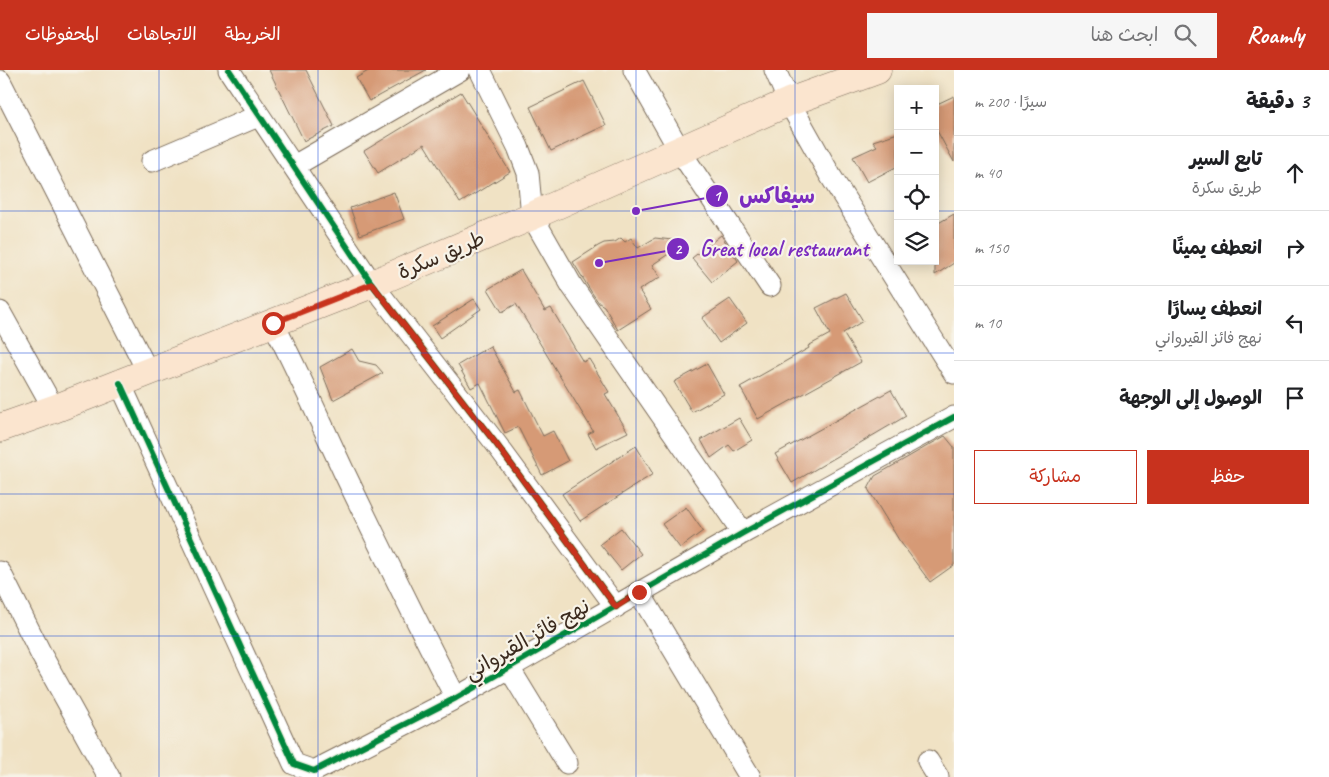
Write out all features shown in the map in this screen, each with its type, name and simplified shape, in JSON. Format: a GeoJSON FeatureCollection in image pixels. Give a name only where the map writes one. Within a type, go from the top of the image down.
{"type":"FeatureCollection","features":[{"type":"Feature","properties":{"kind":"main road","name":"طريق سكرة"},"geometry":{"type":"LineString","coordinates":[[0,428],[54,409],[372,284],[532,216],[789,102],[877,70]]}},
{"type":"Feature","properties":{"kind":"street"},"geometry":{"type":"LineString","coordinates":[[0,75],[14,70]]}},
{"type":"Feature","properties":{"kind":"street"},"geometry":{"type":"LineString","coordinates":[[229,70],[372,284],[497,445],[616,607]]}},
{"type":"Feature","properties":{"kind":"street"},"geometry":{"type":"LineString","coordinates":[[294,166],[460,70]]}},
{"type":"Feature","properties":{"kind":"street"},"geometry":{"type":"LineString","coordinates":[[480,70],[518,146],[528,173],[532,216],[572,286],[743,533]]}},
{"type":"Feature","properties":{"kind":"street"},"geometry":{"type":"LineString","coordinates":[[634,70],[680,150],[770,286]]}},
{"type":"Feature","properties":{"kind":"street"},"geometry":{"type":"LineString","coordinates":[[775,70],[789,102],[830,175],[954,373]]}},
{"type":"Feature","properties":{"kind":"street"},"geometry":{"type":"LineString","coordinates":[[0,81],[148,372]]}},
{"type":"Feature","properties":{"kind":"street"},"geometry":{"type":"LineString","coordinates":[[152,161],[258,116]]}},
{"type":"Feature","properties":{"kind":"street"},"geometry":{"type":"LineString","coordinates":[[0,312],[54,409]]}},
{"type":"Feature","properties":{"kind":"street"},"geometry":{"type":"LineString","coordinates":[[273,323],[419,627],[456,698]]}},
{"type":"Feature","properties":{"kind":"street","name":"نهج فائز القيرواني"},"geometry":{"type":"LineString","coordinates":[[120,383],[294,764],[314,772],[456,698],[743,533],[954,417]]}},
{"type":"Feature","properties":{"kind":"street"},"geometry":{"type":"LineString","coordinates":[[0,572],[42,656],[109,777]]}},
{"type":"Feature","properties":{"kind":"street"},"geometry":{"type":"LineString","coordinates":[[639,592],[750,777]]}},
{"type":"Feature","properties":{"kind":"street"},"geometry":{"type":"LineString","coordinates":[[509,668],[567,763]]}},
{"type":"Feature","properties":{"kind":"building"},"geometry":{"type":"Polygon","coordinates":[[[269,70],[306,70],[334,126],[304,141],[269,70]]]}},
{"type":"Feature","properties":{"kind":"building"},"geometry":{"type":"Polygon","coordinates":[[[370,70],[426,70],[369,101],[356,78],[370,70]]]}},
{"type":"Feature","properties":{"kind":"building"},"geometry":{"type":"Polygon","coordinates":[[[584,81],[606,125],[551,151],[530,107],[584,81]]]}},
{"type":"Feature","properties":{"kind":"building"},"geometry":{"type":"Polygon","coordinates":[[[461,92],[510,172],[460,203],[424,144],[378,173],[364,151],[461,92]]]}},
{"type":"Feature","properties":{"kind":"building"},"geometry":{"type":"Polygon","coordinates":[[[954,96],[954,162],[939,134],[939,103],[954,96]]]}},
{"type":"Feature","properties":{"kind":"building"},"geometry":{"type":"Polygon","coordinates":[[[894,134],[894,168],[867,182],[853,157],[877,146],[873,141],[894,134]]]}},
{"type":"Feature","properties":{"kind":"building"},"geometry":{"type":"Polygon","coordinates":[[[394,192],[404,219],[360,235],[350,208],[394,192]]]}},
{"type":"Feature","properties":{"kind":"building"},"geometry":{"type":"Polygon","coordinates":[[[954,214],[954,263],[935,275],[935,265],[939,265],[939,223],[954,214]]]}},
{"type":"Feature","properties":{"kind":"building"},"geometry":{"type":"Polygon","coordinates":[[[721,235],[738,261],[712,282],[692,258],[721,235]]]}},
{"type":"Feature","properties":{"kind":"building"},"geometry":{"type":"Polygon","coordinates":[[[621,238],[625,242],[631,238],[638,248],[655,238],[672,240],[673,251],[652,265],[660,277],[639,290],[651,309],[618,330],[604,306],[599,303],[573,262],[604,243],[615,242],[621,238]]]}},
{"type":"Feature","properties":{"kind":"building"},"geometry":{"type":"Polygon","coordinates":[[[521,270],[545,311],[551,308],[583,362],[589,359],[609,392],[605,394],[628,432],[596,448],[588,434],[593,431],[516,304],[502,312],[488,289],[521,270]]]}},
{"type":"Feature","properties":{"kind":"building"},"geometry":{"type":"Polygon","coordinates":[[[846,293],[863,321],[843,333],[861,362],[758,419],[740,387],[830,334],[816,308],[846,293]]]}},
{"type":"Feature","properties":{"kind":"building"},"geometry":{"type":"Polygon","coordinates":[[[474,299],[481,309],[440,338],[432,326],[474,299]]]}},
{"type":"Feature","properties":{"kind":"building"},"geometry":{"type":"Polygon","coordinates":[[[730,299],[747,323],[719,343],[702,318],[730,299]]]}},
{"type":"Feature","properties":{"kind":"building"},"geometry":{"type":"Polygon","coordinates":[[[490,346],[516,392],[520,390],[543,436],[553,431],[568,461],[542,475],[518,427],[505,433],[480,383],[471,388],[458,365],[490,346]]]}},
{"type":"Feature","properties":{"kind":"building"},"geometry":{"type":"Polygon","coordinates":[[[352,349],[359,361],[376,365],[383,373],[333,400],[320,367],[352,349]]]}},
{"type":"Feature","properties":{"kind":"building"},"geometry":{"type":"Polygon","coordinates":[[[707,364],[724,394],[692,412],[674,382],[707,364]]]}},
{"type":"Feature","properties":{"kind":"building"},"geometry":{"type":"Polygon","coordinates":[[[891,390],[906,416],[792,483],[775,454],[891,390]]]}},
{"type":"Feature","properties":{"kind":"building"},"geometry":{"type":"Polygon","coordinates":[[[739,418],[752,440],[734,451],[729,445],[711,458],[701,440],[739,418]]]}},
{"type":"Feature","properties":{"kind":"building"},"geometry":{"type":"Polygon","coordinates":[[[945,436],[954,447],[954,565],[930,582],[899,540],[868,489],[875,476],[945,436]]]}},
{"type":"Feature","properties":{"kind":"building"},"geometry":{"type":"Polygon","coordinates":[[[636,446],[653,474],[580,521],[562,494],[636,446]]]}},
{"type":"Feature","properties":{"kind":"building"},"geometry":{"type":"Polygon","coordinates":[[[686,507],[703,531],[680,548],[662,524],[686,507]]]}},
{"type":"Feature","properties":{"kind":"building"},"geometry":{"type":"Polygon","coordinates":[[[621,528],[641,554],[621,570],[600,544],[621,528]]]}},
{"type":"Feature","properties":{"kind":"cycle path"},"geometry":{"type":"LineString","coordinates":[[229,70],[372,284],[497,445],[616,607]]}},
{"type":"Feature","properties":{"kind":"cycle path"},"geometry":{"type":"LineString","coordinates":[[120,383],[294,764],[314,771],[456,698],[743,533],[954,417]]}},
{"type":"Feature","properties":{"kind":"place","name":"سيفاكس"},"geometry":{"type":"Point","coordinates":[636,211]}},
{"type":"Feature","properties":{"kind":"place","name":"Great local restaurant"},"geometry":{"type":"Point","coordinates":[599,263]}},
{"type":"Feature","properties":{"kind":"route"},"geometry":{"type":"LineString","coordinates":[[273,323],[372,284],[497,445],[616,607],[639,592]]}}]}
